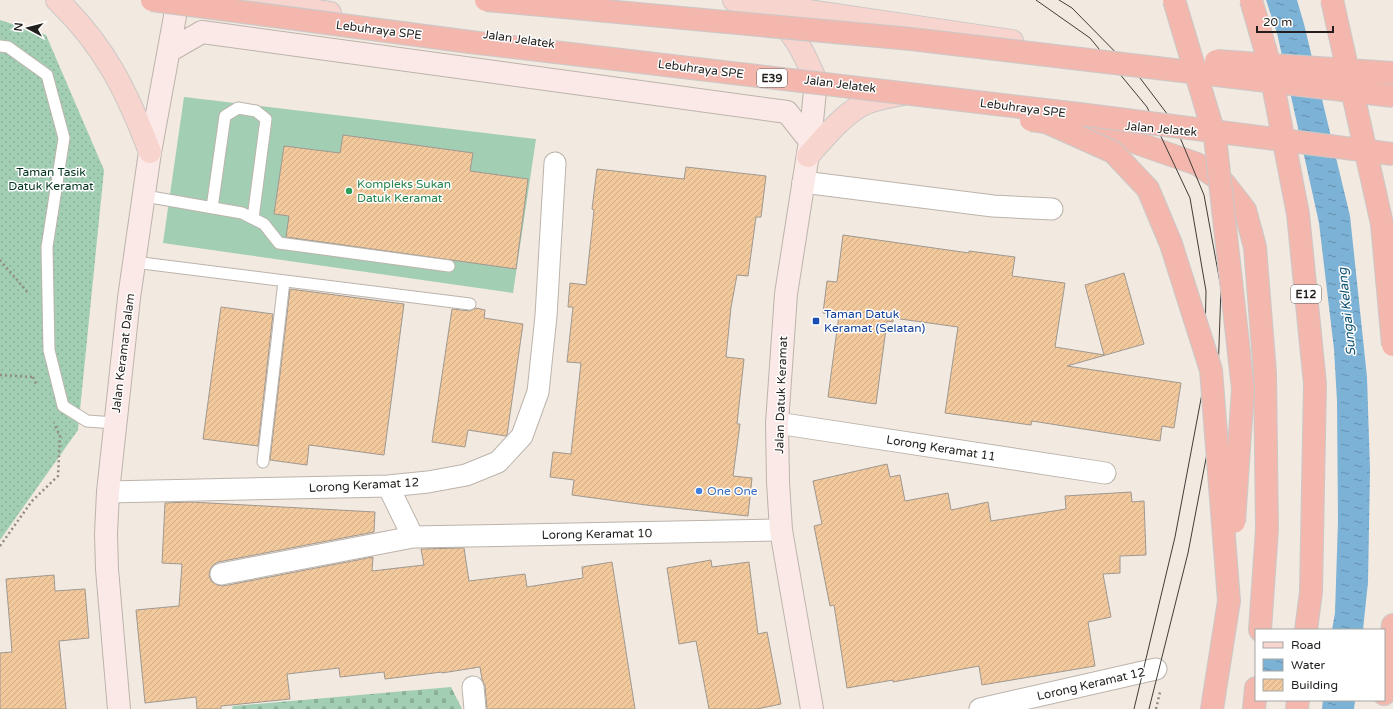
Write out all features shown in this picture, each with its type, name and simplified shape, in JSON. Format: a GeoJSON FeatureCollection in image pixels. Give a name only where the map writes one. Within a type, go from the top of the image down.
{"type":"FeatureCollection","features":[{"type":"Feature","properties":{"kind":"highway","name":"Lebuhraya SPE"},"geometry":{"type":"LineString","coordinates":[[152,0],[470,42],[1071,113],[1393,154]]}},
{"type":"Feature","properties":{"kind":"highway"},"geometry":{"type":"LineString","coordinates":[[486,0],[911,39],[1393,73]]}},
{"type":"Feature","properties":{"kind":"highway"},"geometry":{"type":"LineString","coordinates":[[1174,0],[1215,137],[1243,389],[1229,601],[1212,709]]}},
{"type":"Feature","properties":{"kind":"highway","name":"E12"},"geometry":{"type":"LineString","coordinates":[[1251,0],[1268,60],[1298,214],[1315,384],[1311,592],[1306,629]]}},
{"type":"Feature","properties":{"kind":"highway"},"geometry":{"type":"LineString","coordinates":[[1332,0],[1382,224],[1393,345]]}},
{"type":"Feature","properties":{"kind":"highway"},"geometry":{"type":"LineString","coordinates":[[911,39],[1393,96]]}},
{"type":"Feature","properties":{"kind":"highway"},"geometry":{"type":"LineString","coordinates":[[470,42],[1046,122],[1113,152],[1148,188],[1171,244],[1211,370],[1229,601]]}},
{"type":"Feature","properties":{"kind":"highway"},"geometry":{"type":"LineString","coordinates":[[1074,121],[1197,164],[1224,183],[1245,210],[1255,247],[1265,373],[1267,521],[1260,629]]}},
{"type":"Feature","properties":{"kind":"highway"},"geometry":{"type":"LineString","coordinates":[[1385,686],[1393,625]]}},
{"type":"Feature","properties":{"kind":"highway"},"geometry":{"type":"LineString","coordinates":[[1254,709],[1255,698]]}},
{"type":"Feature","properties":{"kind":"main road"},"geometry":{"type":"LineString","coordinates":[[57,0],[73,15],[99,47],[120,81],[150,152]]}},
{"type":"Feature","properties":{"kind":"main road","name":"Jalan Jelatek"},"geometry":{"type":"LineString","coordinates":[[240,0],[816,81],[912,92],[1074,121],[1200,132],[1393,160]]}},
{"type":"Feature","properties":{"kind":"main road"},"geometry":{"type":"LineString","coordinates":[[743,1],[783,24],[802,49],[816,81]]}},
{"type":"Feature","properties":{"kind":"main road"},"geometry":{"type":"LineString","coordinates":[[743,1],[1013,41],[1201,75],[1393,99]]}},
{"type":"Feature","properties":{"kind":"main road"},"geometry":{"type":"LineString","coordinates":[[809,149],[861,106],[882,98],[912,92]]}},
{"type":"Feature","properties":{"kind":"street","name":"Jalan Keramat Dalam"},"geometry":{"type":"LineString","coordinates":[[119,709],[107,569],[106,534],[108,492],[134,262],[145,196],[150,152],[178,0]]}},
{"type":"Feature","properties":{"kind":"street"},"geometry":{"type":"LineString","coordinates":[[169,51],[202,32],[787,112],[809,149]]}},
{"type":"Feature","properties":{"kind":"street","name":"Jalan Datuk Keramat"},"geometry":{"type":"LineString","coordinates":[[812,709],[781,530],[778,482],[777,423],[786,294],[809,149],[816,81]]}},
{"type":"Feature","properties":{"kind":"street","name":"Lorong Keramat 12"},"geometry":{"type":"LineString","coordinates":[[108,492],[388,486],[428,482],[466,475],[498,462],[522,436],[538,392],[546,316],[555,163]]}},
{"type":"Feature","properties":{"kind":"street"},"geometry":{"type":"LineString","coordinates":[[804,182],[993,206],[1052,209]]}},
{"type":"Feature","properties":{"kind":"street","name":"Lorong Keramat 11"},"geometry":{"type":"LineString","coordinates":[[777,423],[1105,473]]}},
{"type":"Feature","properties":{"kind":"street"},"geometry":{"type":"LineString","coordinates":[[388,486],[413,537]]}},
{"type":"Feature","properties":{"kind":"street","name":"Lorong Keramat 10"},"geometry":{"type":"LineString","coordinates":[[220,574],[413,537],[781,530]]}},
{"type":"Feature","properties":{"kind":"street","name":"Lorong Keramat 12"},"geometry":{"type":"LineString","coordinates":[[980,709],[1156,669]]}},
{"type":"Feature","properties":{"kind":"street"},"geometry":{"type":"LineString","coordinates":[[473,687],[475,709]]}},
{"type":"Feature","properties":{"kind":"lane"},"geometry":{"type":"LineString","coordinates":[[0,46],[8,47],[47,74],[64,138],[47,247],[49,350],[63,406],[87,421],[115,423]]}},
{"type":"Feature","properties":{"kind":"lane"},"geometry":{"type":"LineString","coordinates":[[212,208],[225,116],[238,108],[256,111],[266,119],[253,218]]}},
{"type":"Feature","properties":{"kind":"lane"},"geometry":{"type":"LineString","coordinates":[[145,196],[242,213],[264,224],[279,244],[449,266]]}},
{"type":"Feature","properties":{"kind":"lane"},"geometry":{"type":"LineString","coordinates":[[134,262],[470,304]]}},
{"type":"Feature","properties":{"kind":"lane"},"geometry":{"type":"LineString","coordinates":[[263,462],[284,281]]}},
{"type":"Feature","properties":{"kind":"path"},"geometry":{"type":"LineString","coordinates":[[0,260],[48,318]]}},
{"type":"Feature","properties":{"kind":"path"},"geometry":{"type":"LineString","coordinates":[[33,378],[49,350]]}},
{"type":"Feature","properties":{"kind":"path"},"geometry":{"type":"LineString","coordinates":[[0,375],[33,378]]}},
{"type":"Feature","properties":{"kind":"path"},"geometry":{"type":"LineString","coordinates":[[33,378],[39,391]]}},
{"type":"Feature","properties":{"kind":"path"},"geometry":{"type":"LineString","coordinates":[[0,546],[32,501],[58,476],[60,436],[51,417]]}},
{"type":"Feature","properties":{"kind":"green space","name":"Taman Tasik Datuk Keramat"},"geometry":{"type":"Polygon","coordinates":[[[0,20],[46,35],[104,170],[78,430],[0,540],[0,20]]]}},
{"type":"Feature","properties":{"kind":"green space","name":"Kompleks Sukan Datuk Keramat"},"geometry":{"type":"Polygon","coordinates":[[[184,97],[536,139],[513,293],[163,243],[184,97]]]}},
{"type":"Feature","properties":{"kind":"green space"},"geometry":{"type":"Polygon","coordinates":[[[451,687],[462,709],[232,709],[233,706],[451,687]]]}},
{"type":"Feature","properties":{"kind":"water","name":"Sungai Kelang"},"geometry":{"type":"Polygon","coordinates":[[[1266,0],[1297,0],[1350,216],[1367,377],[1370,470],[1368,582],[1363,629],[1332,629],[1335,613],[1338,521],[1337,401],[1334,349],[1319,223],[1277,33],[1266,0]]]}},
{"type":"Feature","properties":{"kind":"water"},"geometry":{"type":"Polygon","coordinates":[[[1323,701],[1355,701],[1354,709],[1322,709],[1323,701]]]}},
{"type":"Feature","properties":{"kind":"building"},"geometry":{"type":"Polygon","coordinates":[[[343,135],[473,153],[470,171],[528,179],[516,269],[286,237],[289,216],[274,214],[284,146],[340,153],[343,135]]]}},
{"type":"Feature","properties":{"kind":"building"},"geometry":{"type":"Polygon","coordinates":[[[686,167],[766,176],[761,217],[756,217],[748,276],[737,275],[731,307],[726,357],[744,359],[737,424],[740,424],[733,476],[752,478],[748,516],[572,495],[574,480],[550,477],[553,452],[571,454],[581,363],[567,362],[573,307],[568,307],[570,283],[586,285],[594,210],[592,209],[597,169],[684,179],[686,167]]]}},
{"type":"Feature","properties":{"kind":"building"},"geometry":{"type":"Polygon","coordinates":[[[843,235],[969,253],[969,251],[1015,257],[1012,276],[1065,283],[1055,347],[1104,355],[1085,285],[1124,273],[1144,344],[1067,366],[1181,383],[1174,428],[1162,426],[1160,441],[1032,421],[1031,425],[945,413],[958,327],[893,318],[893,322],[887,321],[876,404],[828,397],[839,315],[823,313],[827,281],[837,282],[843,235]]]}},
{"type":"Feature","properties":{"kind":"building"},"geometry":{"type":"Polygon","coordinates":[[[290,289],[404,304],[384,455],[309,445],[307,465],[270,460],[290,289]]]}},
{"type":"Feature","properties":{"kind":"building"},"geometry":{"type":"Polygon","coordinates":[[[221,307],[273,314],[258,446],[203,439],[221,307]]]}},
{"type":"Feature","properties":{"kind":"building"},"geometry":{"type":"Polygon","coordinates":[[[476,308],[485,310],[484,318],[523,324],[507,435],[468,430],[465,447],[432,442],[452,309],[470,311],[476,308]]]}},
{"type":"Feature","properties":{"kind":"building"},"geometry":{"type":"Polygon","coordinates":[[[887,464],[890,477],[900,475],[905,501],[948,493],[951,510],[988,502],[991,521],[1066,509],[1065,496],[1131,492],[1132,502],[1144,501],[1146,555],[1120,556],[1120,573],[1103,574],[1111,617],[1088,622],[1095,666],[982,685],[979,666],[893,682],[893,680],[847,688],[834,605],[830,606],[814,526],[822,524],[813,481],[887,464]]]}},
{"type":"Feature","properties":{"kind":"building"},"geometry":{"type":"Polygon","coordinates":[[[190,502],[375,512],[374,532],[218,562],[213,565],[209,576],[212,582],[223,586],[373,557],[372,571],[424,565],[421,549],[464,548],[469,581],[525,574],[527,587],[583,578],[582,567],[612,562],[635,709],[487,709],[485,686],[480,667],[385,679],[384,672],[340,677],[339,668],[287,674],[290,699],[221,706],[221,709],[197,709],[196,697],[145,703],[136,610],[179,606],[182,564],[162,563],[165,503],[190,502]]]}},
{"type":"Feature","properties":{"kind":"building"},"geometry":{"type":"Polygon","coordinates":[[[711,560],[712,567],[749,562],[758,634],[767,632],[781,704],[757,709],[709,709],[696,641],[679,644],[667,568],[711,560]]]}},
{"type":"Feature","properties":{"kind":"building"},"geometry":{"type":"Polygon","coordinates":[[[54,575],[55,591],[85,589],[89,638],[59,641],[66,709],[0,709],[0,653],[12,652],[6,579],[54,575]]]}},
{"type":"Feature","properties":{"kind":"tram line"},"geometry":{"type":"LineString","coordinates":[[1036,0],[1090,38],[1147,107],[1190,198],[1206,291],[1204,383],[1175,537],[1134,709]]}},
{"type":"Feature","properties":{"kind":"tram line"},"geometry":{"type":"LineString","coordinates":[[1059,0],[1072,8],[1137,74],[1174,123],[1204,195],[1221,288],[1217,401],[1188,553],[1149,709]]}},
{"type":"Feature","properties":{"kind":"place","name":"Kompleks Sukan Datuk Keramat"},"geometry":{"type":"Point","coordinates":[349,191]}},
{"type":"Feature","properties":{"kind":"place","name":"Taman Datuk Keramat (Selatan)"},"geometry":{"type":"Point","coordinates":[816,321]}},
{"type":"Feature","properties":{"kind":"place","name":"One One"},"geometry":{"type":"Point","coordinates":[699,491]}}]}
